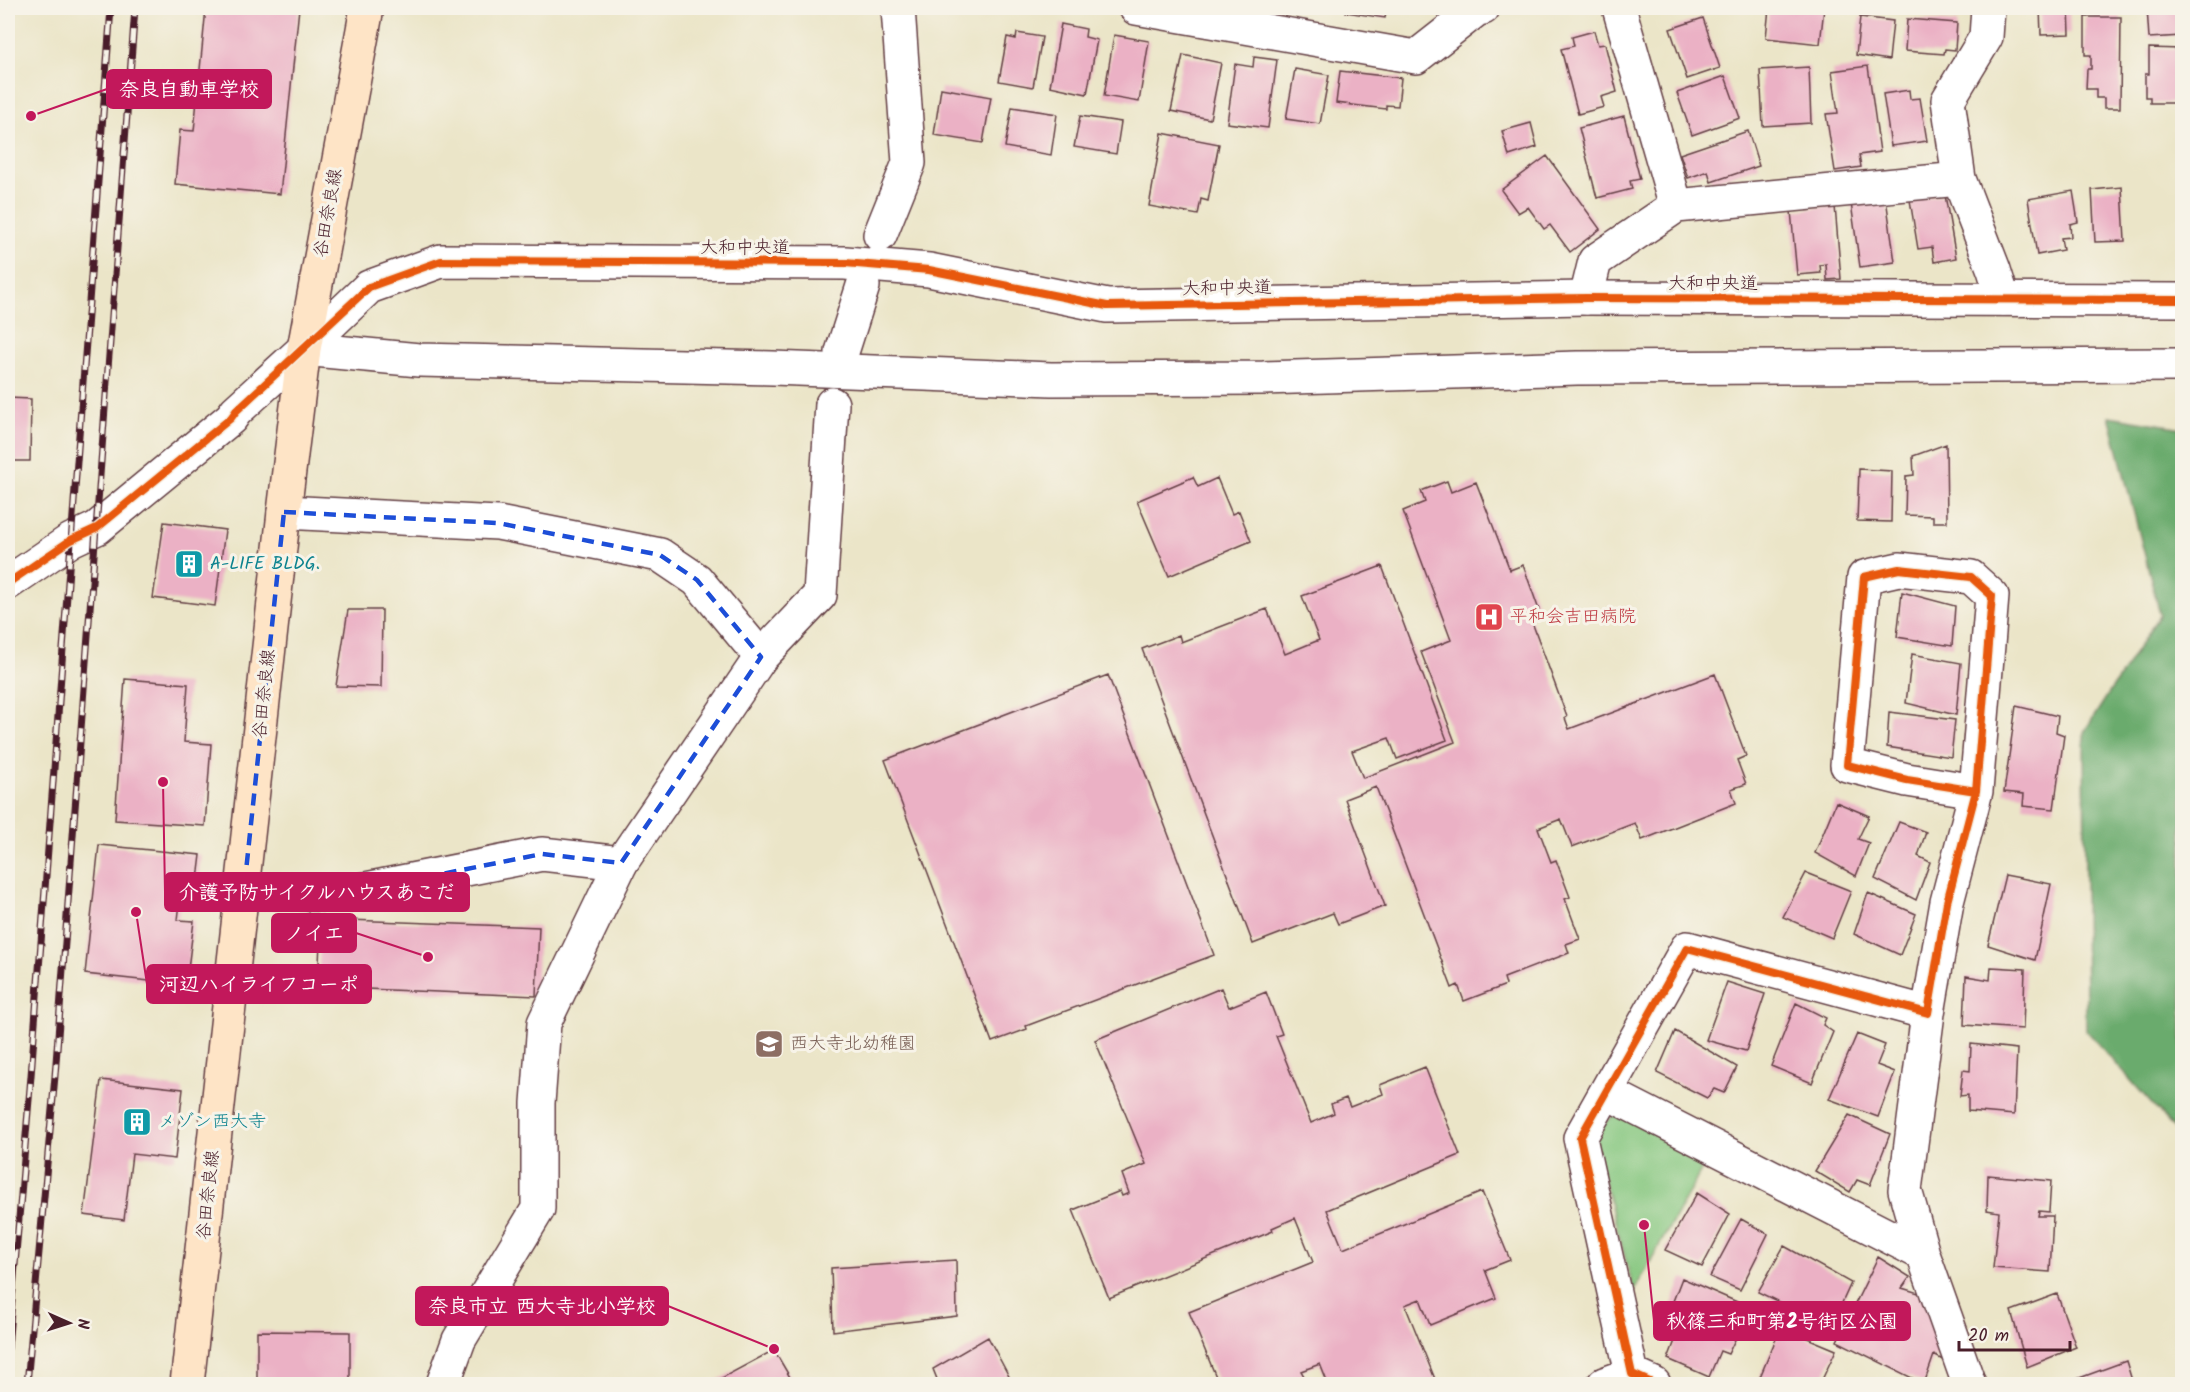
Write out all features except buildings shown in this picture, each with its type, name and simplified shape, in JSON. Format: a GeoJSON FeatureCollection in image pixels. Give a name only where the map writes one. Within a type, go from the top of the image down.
{"type":"FeatureCollection","features":[{"type":"Feature","properties":{"kind":"main road","name":"谷田奈良線"},"geometry":{"type":"LineString","coordinates":[[188,1384],[304,349],[367,8]]}},
{"type":"Feature","properties":{"kind":"street"},"geometry":{"type":"LineString","coordinates":[[880,235],[909,163],[898,8]]}},
{"type":"Feature","properties":{"kind":"street"},"geometry":{"type":"LineString","coordinates":[[1136,8],[1416,57],[1476,10],[1484,8]]}},
{"type":"Feature","properties":{"kind":"street"},"geometry":{"type":"LineString","coordinates":[[1619,8],[1676,206]]}},
{"type":"Feature","properties":{"kind":"street"},"geometry":{"type":"LineString","coordinates":[[1988,8],[1986,37],[1948,100],[1959,179],[2003,299]]}},
{"type":"Feature","properties":{"kind":"street"},"geometry":{"type":"LineString","coordinates":[[1586,298],[1595,261],[1676,206],[1959,179]]}},
{"type":"Feature","properties":{"kind":"street","name":"大和中央道"},"geometry":{"type":"LineString","coordinates":[[8,583],[71,540],[97,528],[231,418],[369,287],[441,261],[845,263],[929,270],[1107,306],[1586,298],[2182,300]]}},
{"type":"Feature","properties":{"kind":"street"},"geometry":{"type":"LineString","coordinates":[[842,352],[863,286]]}},
{"type":"Feature","properties":{"kind":"street"},"geometry":{"type":"LineString","coordinates":[[304,349],[419,360],[773,368],[1051,379],[1263,378],[1588,368],[2182,365]]}},
{"type":"Feature","properties":{"kind":"street"},"geometry":{"type":"LineString","coordinates":[[442,1384],[459,1340],[538,1209],[538,1103],[544,1023],[621,863],[761,657],[820,595],[832,404]]}},
{"type":"Feature","properties":{"kind":"street"},"geometry":{"type":"LineString","coordinates":[[284,512],[498,523],[660,555],[697,580],[761,657]]}},
{"type":"Feature","properties":{"kind":"street"},"geometry":{"type":"LineString","coordinates":[[1969,1384],[1923,1254],[1905,1190],[1928,1013],[1947,902],[1976,791],[1992,596],[1971,577],[1899,569],[1863,577],[1847,765],[1907,780],[1976,791]]}},
{"type":"Feature","properties":{"kind":"street"},"geometry":{"type":"LineString","coordinates":[[244,890],[336,896],[542,854],[621,863]]}},
{"type":"Feature","properties":{"kind":"street"},"geometry":{"type":"LineString","coordinates":[[1630,1381],[1580,1138],[1687,948],[1928,1013]]}},
{"type":"Feature","properties":{"kind":"street"},"geometry":{"type":"LineString","coordinates":[[1606,1092],[1923,1254]]}},
{"type":"Feature","properties":{"kind":"highlighted area"},"geometry":{"type":"Polygon","coordinates":[[[284,512],[498,523],[660,555],[697,580],[761,657],[621,863],[542,854],[336,895],[244,890],[284,512]]]}},
{"type":"Feature","properties":{"kind":"green space"},"geometry":{"type":"Polygon","coordinates":[[[2109,416],[2182,428],[2182,1138],[2086,1030],[2084,732],[2160,614],[2109,416]]]}},
{"type":"Feature","properties":{"kind":"green space"},"geometry":{"type":"Polygon","coordinates":[[[1616,1113],[1707,1160],[1634,1291],[1592,1136],[1616,1113]]]}},
{"type":"Feature","properties":{"kind":"railway"},"geometry":{"type":"LineString","coordinates":[[8,1348],[31,1076],[111,8]]}},
{"type":"Feature","properties":{"kind":"railway"},"geometry":{"type":"LineString","coordinates":[[27,1384],[55,1076],[135,8]]}},
{"type":"Feature","properties":{"kind":"cycle path"},"geometry":{"type":"LineString","coordinates":[[8,583],[71,540],[97,528],[231,418],[369,287],[441,261],[845,263],[929,270],[1107,306],[1586,298],[2182,300]]}},
{"type":"Feature","properties":{"kind":"cycle path"},"geometry":{"type":"LineString","coordinates":[[1654,1384],[1632,1374],[1580,1138],[1687,948],[1928,1013],[1947,902],[1976,791],[1992,596],[1971,577],[1899,569],[1864,577],[1847,765],[1907,780],[1976,791]]}},
{"type":"Feature","properties":{"kind":"place","name":"奈良自動車学校"},"geometry":{"type":"Point","coordinates":[31,116]}},
{"type":"Feature","properties":{"kind":"place","name":"A-LIFE BLDG."},"geometry":{"type":"Point","coordinates":[189,564]}},
{"type":"Feature","properties":{"kind":"place","name":"平和会吉田病院"},"geometry":{"type":"Point","coordinates":[1489,617]}},
{"type":"Feature","properties":{"kind":"place","name":"介護予防サイクルハウスあこだ"},"geometry":{"type":"Point","coordinates":[163,782]}},
{"type":"Feature","properties":{"kind":"place","name":"河辺ハイライフコーポ"},"geometry":{"type":"Point","coordinates":[136,912]}},
{"type":"Feature","properties":{"kind":"place","name":"ノイエ"},"geometry":{"type":"Point","coordinates":[428,957]}},
{"type":"Feature","properties":{"kind":"place","name":"西大寺北幼稚園"},"geometry":{"type":"Point","coordinates":[769,1044]}},
{"type":"Feature","properties":{"kind":"place","name":"メゾン西大寺"},"geometry":{"type":"Point","coordinates":[137,1122]}},
{"type":"Feature","properties":{"kind":"place","name":"秋篠三和町第2号街区公園"},"geometry":{"type":"Point","coordinates":[1644,1225]}},
{"type":"Feature","properties":{"kind":"place","name":"奈良市立 西大寺北小学校"},"geometry":{"type":"Point","coordinates":[774,1349]}}]}
